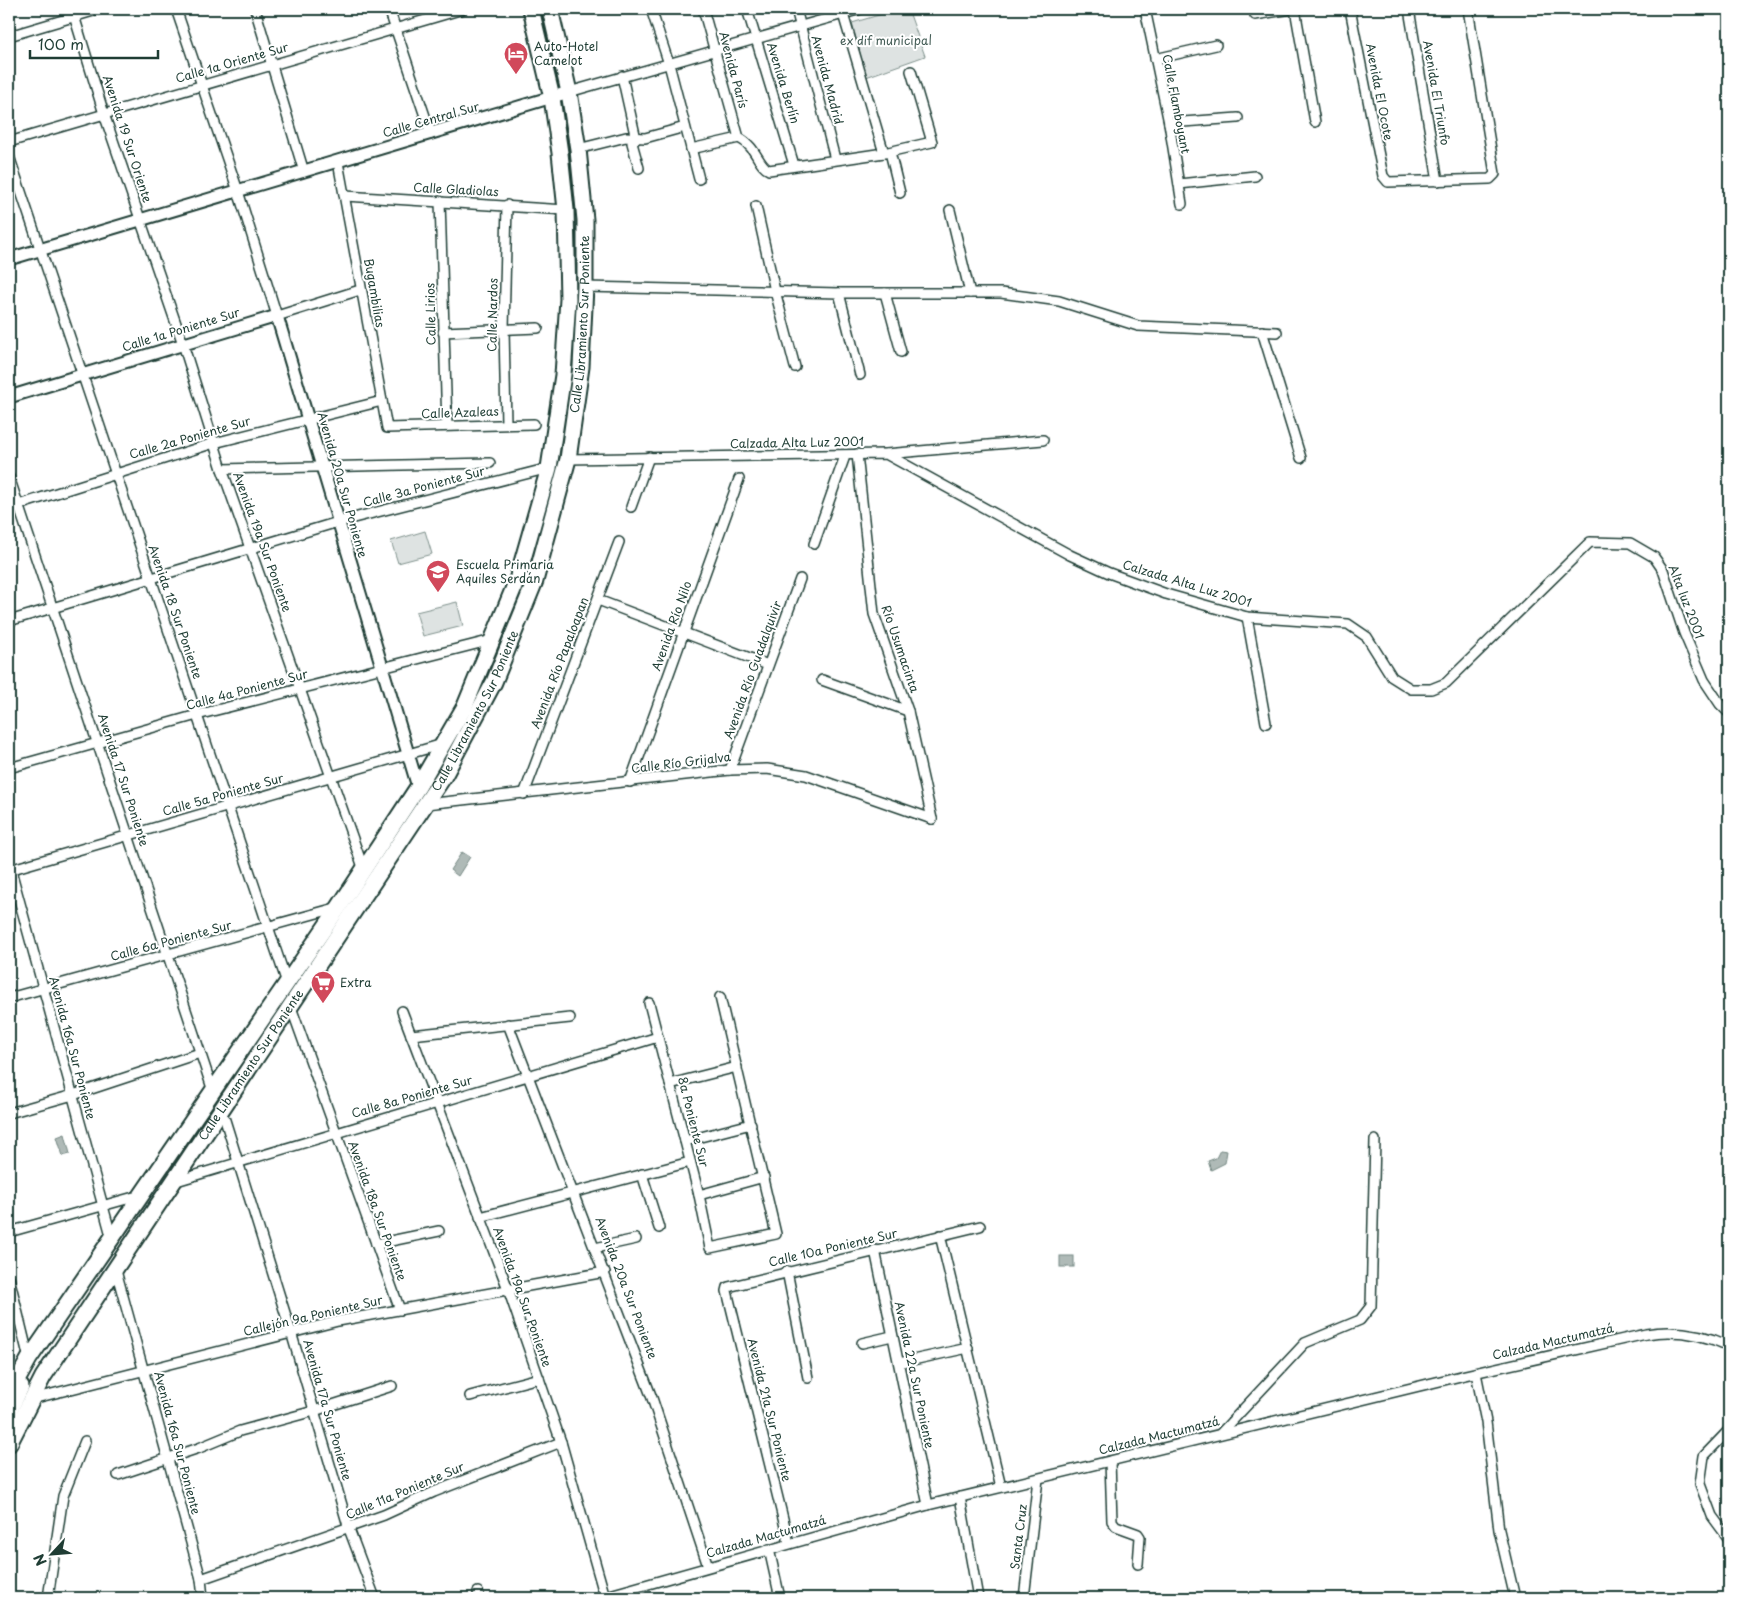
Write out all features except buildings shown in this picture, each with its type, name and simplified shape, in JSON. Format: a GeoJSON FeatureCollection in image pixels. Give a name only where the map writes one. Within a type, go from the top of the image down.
{"type":"FeatureCollection","features":[{"type":"Feature","properties":{"kind":"main road","name":"Calle Libramiento Sur Poniente"},"geometry":{"type":"LineString","coordinates":[[9,1395],[29,1359],[339,907],[445,744],[465,706],[517,580],[549,468],[563,375],[568,299],[566,210],[552,98],[531,9]]}},
{"type":"Feature","properties":{"kind":"main road","name":"Calle Libramiento Sur Poniente"},"geometry":{"type":"LineString","coordinates":[[9,1444],[29,1399],[115,1266],[220,1113],[426,804],[473,723],[497,672],[535,581],[568,459],[581,367],[585,287],[585,220],[578,149],[569,92],[550,9]]}},
{"type":"Feature","properties":{"kind":"main road","name":"Calle Libramiento Sur Poniente"},"geometry":{"type":"LineString","coordinates":[[9,1412],[25,1379],[113,1250],[114,1235]]}},
{"type":"Feature","properties":{"kind":"main road","name":"Calle Libramiento Sur Poniente"},"geometry":{"type":"LineString","coordinates":[[9,1428],[33,1378],[117,1254],[130,1245]]}},
{"type":"Feature","properties":{"kind":"street"},"geometry":{"type":"LineString","coordinates":[[9,36],[73,13],[100,9]]}},
{"type":"Feature","properties":{"kind":"street","name":"Avenida 20a Sur Poniente"},"geometry":{"type":"LineString","coordinates":[[176,9],[200,86],[238,191],[277,316],[418,787]]}},
{"type":"Feature","properties":{"kind":"street"},"geometry":{"type":"LineString","coordinates":[[255,9],[304,172]]}},
{"type":"Feature","properties":{"kind":"street"},"geometry":{"type":"LineString","coordinates":[[389,9],[431,134]]}},
{"type":"Feature","properties":{"kind":"street","name":"Calle 1a Oriente Sur"},"geometry":{"type":"LineString","coordinates":[[9,142],[463,9]]}},
{"type":"Feature","properties":{"kind":"street"},"geometry":{"type":"LineString","coordinates":[[651,9],[669,64],[699,179]]}},
{"type":"Feature","properties":{"kind":"street","name":"Avenida París"},"geometry":{"type":"LineString","coordinates":[[703,9],[740,138]]}},
{"type":"Feature","properties":{"kind":"street","name":"Avenida Berlín"},"geometry":{"type":"LineString","coordinates":[[748,9],[794,165]]}},
{"type":"Feature","properties":{"kind":"street","name":"Avenida Madrid"},"geometry":{"type":"LineString","coordinates":[[796,9],[835,159]]}},
{"type":"Feature","properties":{"kind":"street","name":"Calle Central Sur"},"geometry":{"type":"LineString","coordinates":[[9,259],[622,76],[861,9]]}},
{"type":"Feature","properties":{"kind":"street","name":"Calle Flamboyant"},"geometry":{"type":"LineString","coordinates":[[1145,9],[1169,123],[1182,204]]}},
{"type":"Feature","properties":{"kind":"street"},"geometry":{"type":"LineString","coordinates":[[1255,15],[1293,9],[1315,122]]}},
{"type":"Feature","properties":{"kind":"street","name":"Avenida El Ocote"},"geometry":{"type":"LineString","coordinates":[[1350,9],[1385,180],[1388,182],[1438,181]]}},
{"type":"Feature","properties":{"kind":"street","name":"Avenida El Triunfo"},"geometry":{"type":"LineString","coordinates":[[1409,9],[1438,181]]}},
{"type":"Feature","properties":{"kind":"street"},"geometry":{"type":"LineString","coordinates":[[1438,181],[1490,178],[1495,174],[1468,9]]}},
{"type":"Feature","properties":{"kind":"street","name":"Avenida 19 Sur Oriente"},"geometry":{"type":"LineString","coordinates":[[73,13],[104,114],[140,220]]}},
{"type":"Feature","properties":{"kind":"street"},"geometry":{"type":"LineString","coordinates":[[843,14],[900,193]]}},
{"type":"Feature","properties":{"kind":"street"},"geometry":{"type":"LineString","coordinates":[[1155,59],[1216,45]]}},
{"type":"Feature","properties":{"kind":"street"},"geometry":{"type":"LineString","coordinates":[[692,149],[740,138],[754,148],[763,168],[769,170],[887,152],[932,142],[911,72]]}},
{"type":"Feature","properties":{"kind":"street"},"geometry":{"type":"LineString","coordinates":[[622,76],[636,139]]}},
{"type":"Feature","properties":{"kind":"street"},"geometry":{"type":"LineString","coordinates":[[1169,123],[1238,118]]}},
{"type":"Feature","properties":{"kind":"street"},"geometry":{"type":"LineString","coordinates":[[578,149],[626,138],[636,139],[685,127]]}},
{"type":"Feature","properties":{"kind":"street"},"geometry":{"type":"LineString","coordinates":[[636,139],[632,142],[639,168]]}},
{"type":"Feature","properties":{"kind":"street","name":"Avenida 18 Sur Poniente"},"geometry":{"type":"LineString","coordinates":[[9,156],[287,983]]}},
{"type":"Feature","properties":{"kind":"street","name":"Bugambilias"},"geometry":{"type":"LineString","coordinates":[[338,162],[346,196],[360,290],[387,428]]}},
{"type":"Feature","properties":{"kind":"street"},"geometry":{"type":"LineString","coordinates":[[1179,184],[1255,176]]}},
{"type":"Feature","properties":{"kind":"street","name":"Calle Gladiolas"},"geometry":{"type":"LineString","coordinates":[[346,196],[566,210]]}},
{"type":"Feature","properties":{"kind":"street","name":"Calle Lirios"},"geometry":{"type":"LineString","coordinates":[[440,201],[447,426]]}},
{"type":"Feature","properties":{"kind":"street","name":"Calle Nardos"},"geometry":{"type":"LineString","coordinates":[[506,424],[504,329],[508,206]]}},
{"type":"Feature","properties":{"kind":"street"},"geometry":{"type":"LineString","coordinates":[[756,206],[775,291],[795,367]]}},
{"type":"Feature","properties":{"kind":"street"},"geometry":{"type":"LineString","coordinates":[[950,210],[970,293]]}},
{"type":"Feature","properties":{"kind":"street","name":"Avenida 19a Sur Poniente"},"geometry":{"type":"LineString","coordinates":[[140,220],[183,344],[222,469],[364,870]]}},
{"type":"Feature","properties":{"kind":"street"},"geometry":{"type":"LineString","coordinates":[[585,287],[1027,295],[1059,301],[1138,326],[1277,332]]}},
{"type":"Feature","properties":{"kind":"street","name":"Calle 1a Poniente Sur"},"geometry":{"type":"LineString","coordinates":[[9,397],[360,290]]}},
{"type":"Feature","properties":{"kind":"street"},"geometry":{"type":"LineString","coordinates":[[840,292],[860,375]]}},
{"type":"Feature","properties":{"kind":"street"},"geometry":{"type":"LineString","coordinates":[[885,293],[901,352]]}},
{"type":"Feature","properties":{"kind":"street"},"geometry":{"type":"LineString","coordinates":[[443,332],[538,328]]}},
{"type":"Feature","properties":{"kind":"street"},"geometry":{"type":"LineString","coordinates":[[1262,331],[1301,458]]}},
{"type":"Feature","properties":{"kind":"street","name":"Calle 2a Poniente Sur"},"geometry":{"type":"LineString","coordinates":[[9,508],[214,443],[382,401]]}},
{"type":"Feature","properties":{"kind":"street","name":"Calle Azaleas"},"geometry":{"type":"LineString","coordinates":[[387,428],[534,424]]}},
{"type":"Feature","properties":{"kind":"street"},"geometry":{"type":"LineString","coordinates":[[886,454],[1043,440]]}},
{"type":"Feature","properties":{"kind":"street","name":"Río Usumacinta"},"geometry":{"type":"LineString","coordinates":[[857,454],[872,605],[908,711],[932,819]]}},
{"type":"Feature","properties":{"kind":"street","name":"Calzada Alta Luz 2001"},"geometry":{"type":"LineString","coordinates":[[568,459],[886,454],[1070,555],[1109,573],[1166,594],[1247,618],[1348,624],[1367,637],[1392,678],[1411,688],[1431,688],[1446,683],[1590,542]]}},
{"type":"Feature","properties":{"kind":"street"},"geometry":{"type":"LineString","coordinates":[[814,544],[845,456]]}},
{"type":"Feature","properties":{"kind":"street"},"geometry":{"type":"LineString","coordinates":[[631,507],[649,457]]}},
{"type":"Feature","properties":{"kind":"street"},"geometry":{"type":"LineString","coordinates":[[222,469],[322,465],[490,463]]}},
{"type":"Feature","properties":{"kind":"street","name":"Calle 3a Poniente Sur"},"geometry":{"type":"LineString","coordinates":[[9,620],[338,522],[549,468]]}},
{"type":"Feature","properties":{"kind":"street","name":"Avenida 17 Sur Poniente"},"geometry":{"type":"LineString","coordinates":[[9,477],[213,1091]]}},
{"type":"Feature","properties":{"kind":"street","name":"Avenida Río Nilo"},"geometry":{"type":"LineString","coordinates":[[630,782],[682,631],[739,479]]}},
{"type":"Feature","properties":{"kind":"street","name":"Avenida Río Papaloapan"},"geometry":{"type":"LineString","coordinates":[[524,794],[619,542]]}},
{"type":"Feature","properties":{"kind":"street","name":"Alta luz 2001"},"geometry":{"type":"LineString","coordinates":[[1590,542],[1630,543],[1654,557],[1663,570],[1684,633],[1704,680],[1720,704],[1729,713]]}},
{"type":"Feature","properties":{"kind":"street","name":"Avenida Río Guadalquivir"},"geometry":{"type":"LineString","coordinates":[[730,770],[800,579]]}},
{"type":"Feature","properties":{"kind":"street"},"geometry":{"type":"LineString","coordinates":[[598,600],[768,665]]}},
{"type":"Feature","properties":{"kind":"street"},"geometry":{"type":"LineString","coordinates":[[1247,618],[1266,723]]}},
{"type":"Feature","properties":{"kind":"street","name":"Calle 4a Poniente Sur"},"geometry":{"type":"LineString","coordinates":[[9,768],[197,715],[492,640]]}},
{"type":"Feature","properties":{"kind":"street"},"geometry":{"type":"LineString","coordinates":[[822,680],[908,711]]}},
{"type":"Feature","properties":{"kind":"street","name":"Calle 5a Poniente Sur"},"geometry":{"type":"LineString","coordinates":[[9,867],[128,835],[445,744]]}},
{"type":"Feature","properties":{"kind":"street","name":"Calle Río Grijalva"},"geometry":{"type":"LineString","coordinates":[[426,804],[730,770],[767,769],[806,775],[932,819]]}},
{"type":"Feature","properties":{"kind":"street","name":"Avenida 16a Sur Poniente"},"geometry":{"type":"LineString","coordinates":[[9,867],[44,988],[102,1205],[114,1235]]}},
{"type":"Feature","properties":{"kind":"street","name":"Calle 6a Poniente Sur"},"geometry":{"type":"LineString","coordinates":[[9,998],[339,907]]}},
{"type":"Feature","properties":{"kind":"street"},"geometry":{"type":"LineString","coordinates":[[699,1195],[764,1178],[720,997]]}},
{"type":"Feature","properties":{"kind":"street","name":"8a Poniente Sur"},"geometry":{"type":"LineString","coordinates":[[649,1003],[699,1195],[710,1248],[776,1234],[764,1178]]}},
{"type":"Feature","properties":{"kind":"street","name":"Avenida 18a Sur Poniente"},"geometry":{"type":"LineString","coordinates":[[291,1007],[400,1310]]}},
{"type":"Feature","properties":{"kind":"street","name":"Avenida 19a Sur Poniente"},"geometry":{"type":"LineString","coordinates":[[402,1011],[508,1289],[561,1442],[602,1597]]}},
{"type":"Feature","properties":{"kind":"street"},"geometry":{"type":"LineString","coordinates":[[411,1035],[570,1018]]}},
{"type":"Feature","properties":{"kind":"street","name":"Avenida 20a Sur Poniente"},"geometry":{"type":"LineString","coordinates":[[508,1024],[575,1193],[652,1398],[708,1566]]}},
{"type":"Feature","properties":{"kind":"street","name":"Calle 8a Poniente Sur"},"geometry":{"type":"LineString","coordinates":[[173,1182],[658,1037]]}},
{"type":"Feature","properties":{"kind":"street"},"geometry":{"type":"LineString","coordinates":[[9,1113],[73,1096],[200,1053]]}},
{"type":"Feature","properties":{"kind":"street"},"geometry":{"type":"LineString","coordinates":[[670,1084],[737,1067]]}},
{"type":"Feature","properties":{"kind":"street","name":"Avenida 17a Sur Poniente"},"geometry":{"type":"LineString","coordinates":[[220,1113],[224,1120],[292,1332],[349,1528],[376,1598]]}},
{"type":"Feature","properties":{"kind":"street"},"geometry":{"type":"LineString","coordinates":[[685,1140],[751,1124]]}},
{"type":"Feature","properties":{"kind":"street"},"geometry":{"type":"LineString","coordinates":[[1220,1434],[1305,1343],[1360,1320],[1371,1306],[1375,1140]]}},
{"type":"Feature","properties":{"kind":"street"},"geometry":{"type":"LineString","coordinates":[[480,1217],[690,1162]]}},
{"type":"Feature","properties":{"kind":"street"},"geometry":{"type":"LineString","coordinates":[[642,1174],[659,1228]]}},
{"type":"Feature","properties":{"kind":"street"},"geometry":{"type":"LineString","coordinates":[[9,1232],[142,1195]]}},
{"type":"Feature","properties":{"kind":"street","name":"Calle 10a Poniente Sur"},"geometry":{"type":"LineString","coordinates":[[732,1285],[980,1226]]}},
{"type":"Feature","properties":{"kind":"street"},"geometry":{"type":"LineString","coordinates":[[376,1244],[439,1231]]}},
{"type":"Feature","properties":{"kind":"street"},"geometry":{"type":"LineString","coordinates":[[940,1235],[1001,1487]]}},
{"type":"Feature","properties":{"kind":"street"},"geometry":{"type":"LineString","coordinates":[[596,1248],[636,1239]]}},
{"type":"Feature","properties":{"kind":"street","name":"Avenida 22a Sur Poniente"},"geometry":{"type":"LineString","coordinates":[[874,1250],[928,1505]]}},
{"type":"Feature","properties":{"kind":"street","name":"Avenida 16a Sur Poniente"},"geometry":{"type":"LineString","coordinates":[[115,1266],[200,1578],[203,1598]]}},
{"type":"Feature","properties":{"kind":"street"},"geometry":{"type":"LineString","coordinates":[[786,1271],[808,1378]]}},
{"type":"Feature","properties":{"kind":"street","name":"Callejón 9a Poniente Sur"},"geometry":{"type":"LineString","coordinates":[[29,1399],[292,1332],[508,1289],[605,1272]]}},
{"type":"Feature","properties":{"kind":"street"},"geometry":{"type":"LineString","coordinates":[[9,1278],[29,1359]]}},
{"type":"Feature","properties":{"kind":"street","name":"Avenida 21a Sur Poniente"},"geometry":{"type":"LineString","coordinates":[[732,1285],[727,1291],[789,1543]]}},
{"type":"Feature","properties":{"kind":"street","name":"Calzada Mactumatzá"},"geometry":{"type":"LineString","coordinates":[[602,1597],[620,1595],[708,1566],[928,1505],[1476,1373],[1664,1330],[1684,1332],[1729,1346]]}},
{"type":"Feature","properties":{"kind":"street"},"geometry":{"type":"LineString","coordinates":[[862,1343],[892,1336]]}},
{"type":"Feature","properties":{"kind":"street"},"geometry":{"type":"LineString","coordinates":[[899,1363],[968,1348]]}},
{"type":"Feature","properties":{"kind":"street"},"geometry":{"type":"LineString","coordinates":[[1476,1373],[1486,1422],[1499,1530],[1515,1598]]}},
{"type":"Feature","properties":{"kind":"street"},"geometry":{"type":"LineString","coordinates":[[470,1396],[539,1378]]}},
{"type":"Feature","properties":{"kind":"street"},"geometry":{"type":"LineString","coordinates":[[118,1474],[240,1432],[392,1386]]}},
{"type":"Feature","properties":{"kind":"street"},"geometry":{"type":"LineString","coordinates":[[1729,1430],[1704,1456],[1700,1484],[1712,1516],[1729,1539]]}},
{"type":"Feature","properties":{"kind":"street"},"geometry":{"type":"LineString","coordinates":[[48,1598],[63,1496],[85,1441]]}},
{"type":"Feature","properties":{"kind":"street","name":"Calle 11a Poniente Sur"},"geometry":{"type":"LineString","coordinates":[[200,1578],[384,1515],[434,1492],[561,1442]]}},
{"type":"Feature","properties":{"kind":"street"},"geometry":{"type":"LineString","coordinates":[[1110,1461],[1112,1521],[1116,1526],[1138,1534],[1140,1537],[1138,1564]]}},
{"type":"Feature","properties":{"kind":"street","name":"Santa Cruz"},"geometry":{"type":"LineString","coordinates":[[1024,1598],[1038,1479]]}},
{"type":"Feature","properties":{"kind":"street"},"geometry":{"type":"LineString","coordinates":[[960,1497],[978,1598]]}},
{"type":"Feature","properties":{"kind":"street"},"geometry":{"type":"LineString","coordinates":[[769,1549],[780,1598]]}},
{"type":"Feature","properties":{"kind":"green space","name":"ex dif municipal"},"geometry":{"type":"Polygon","coordinates":[[[899,9],[908,9],[925,56],[866,77],[852,23],[899,9]]]}},
{"type":"Feature","properties":{"kind":"green space"},"geometry":{"type":"Polygon","coordinates":[[[425,531],[432,554],[398,563],[391,541],[425,531]]]}},
{"type":"Feature","properties":{"kind":"green space"},"geometry":{"type":"Polygon","coordinates":[[[457,602],[463,626],[423,636],[416,612],[457,602]]]}},
{"type":"Feature","properties":{"kind":"shaded area"},"geometry":{"type":"Polygon","coordinates":[[[462,852],[470,857],[458,876],[450,870],[462,852]]]}},
{"type":"Feature","properties":{"kind":"shaded area"},"geometry":{"type":"Polygon","coordinates":[[[65,1134],[70,1154],[63,1156],[57,1137],[65,1134]]]}},
{"type":"Feature","properties":{"kind":"shaded area"},"geometry":{"type":"Polygon","coordinates":[[[1220,1150],[1227,1151],[1225,1163],[1211,1170],[1208,1161],[1216,1158],[1220,1150]]]}},
{"type":"Feature","properties":{"kind":"shaded area"},"geometry":{"type":"Polygon","coordinates":[[[1060,1256],[1074,1256],[1074,1267],[1060,1267],[1060,1256]]]}},
{"type":"Feature","properties":{"kind":"place","name":"Auto-Hotel Camelot"},"geometry":{"type":"Point","coordinates":[516,75]}},
{"type":"Feature","properties":{"kind":"place","name":"Escuela Primaria Aquiles Serdán"},"geometry":{"type":"Point","coordinates":[438,593]}},
{"type":"Feature","properties":{"kind":"place","name":"Extra"},"geometry":{"type":"Point","coordinates":[323,1004]}}]}
